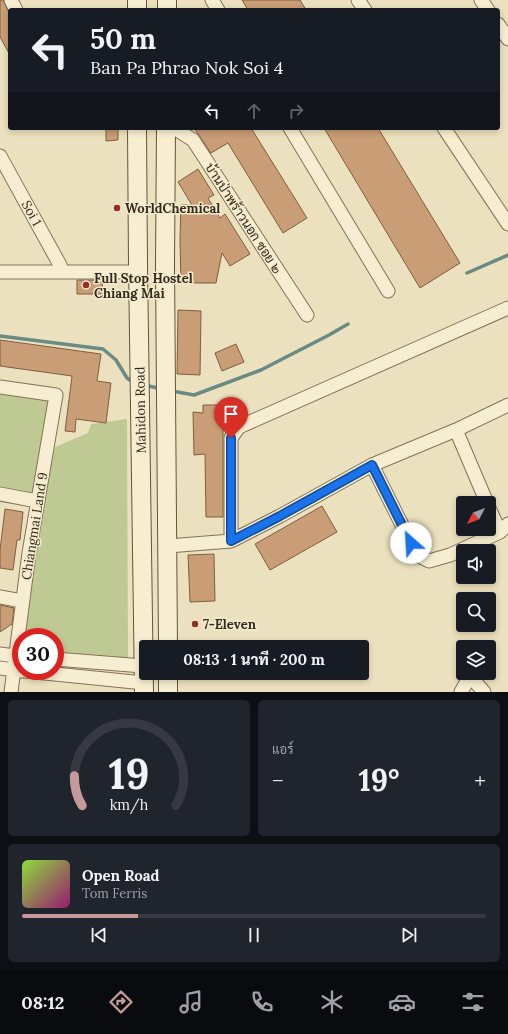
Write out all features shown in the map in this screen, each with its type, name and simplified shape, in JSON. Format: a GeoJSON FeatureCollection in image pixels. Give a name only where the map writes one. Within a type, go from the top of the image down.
{"type":"FeatureCollection","features":[{"type":"Feature","properties":{"kind":"main road","name":"Mahidon Road"},"geometry":{"type":"LineString","coordinates":[[137,130],[143,640]]}},
{"type":"Feature","properties":{"kind":"main road","name":"Mahidon Road"},"geometry":{"type":"LineString","coordinates":[[166,130],[165,266],[168,640]]}},
{"type":"Feature","properties":{"kind":"main road"},"geometry":{"type":"LineString","coordinates":[[168,680],[168,692]]}},
{"type":"Feature","properties":{"kind":"street"},"geometry":{"type":"LineString","coordinates":[[500,27],[508,39]]}},
{"type":"Feature","properties":{"kind":"street","name":"บ้านป่าพร้าวนอก ซอย ๒"},"geometry":{"type":"LineString","coordinates":[[177,130],[193,140],[307,315]]}},
{"type":"Feature","properties":{"kind":"street"},"geometry":{"type":"LineString","coordinates":[[291,130],[388,291]]}},
{"type":"Feature","properties":{"kind":"street"},"geometry":{"type":"LineString","coordinates":[[445,130],[508,224]]}},
{"type":"Feature","properties":{"kind":"street","name":"Soi 1"},"geometry":{"type":"LineString","coordinates":[[0,156],[61,268]]}},
{"type":"Feature","properties":{"kind":"street"},"geometry":{"type":"LineString","coordinates":[[0,266],[138,268]]}},
{"type":"Feature","properties":{"kind":"street"},"geometry":{"type":"LineString","coordinates":[[0,272],[61,268]]}},
{"type":"Feature","properties":{"kind":"street"},"geometry":{"type":"LineString","coordinates":[[231,541],[231,438],[239,427],[508,308]]}},
{"type":"Feature","properties":{"kind":"street","name":"Chiangmai Land 9"},"geometry":{"type":"LineString","coordinates":[[0,387],[56,396],[37,501],[22,601],[21,628]]}},
{"type":"Feature","properties":{"kind":"street"},"geometry":{"type":"LineString","coordinates":[[168,546],[231,541],[280,516],[372,465],[456,430],[508,405]]}},
{"type":"Feature","properties":{"kind":"street"},"geometry":{"type":"LineString","coordinates":[[456,430],[484,496]]}},
{"type":"Feature","properties":{"kind":"street"},"geometry":{"type":"LineString","coordinates":[[372,465],[417,556],[429,562],[450,555],[504,528],[496,517]]}},
{"type":"Feature","properties":{"kind":"street"},"geometry":{"type":"LineString","coordinates":[[0,494],[37,501]]}},
{"type":"Feature","properties":{"kind":"street"},"geometry":{"type":"LineString","coordinates":[[0,597],[22,601]]}},
{"type":"Feature","properties":{"kind":"street"},"geometry":{"type":"LineString","coordinates":[[0,654],[12,656]]}},
{"type":"Feature","properties":{"kind":"street"},"geometry":{"type":"LineString","coordinates":[[64,661],[139,679]]}},
{"type":"Feature","properties":{"kind":"street"},"geometry":{"type":"LineString","coordinates":[[0,668],[12,669]]}},
{"type":"Feature","properties":{"kind":"street"},"geometry":{"type":"LineString","coordinates":[[64,674],[139,680]]}},
{"type":"Feature","properties":{"kind":"street"},"geometry":{"type":"LineString","coordinates":[[461,692],[470,676],[484,692]]}},
{"type":"Feature","properties":{"kind":"street","name":"Chiangmai Land 9"},"geometry":{"type":"LineString","coordinates":[[11,692],[16,680]]}},
{"type":"Feature","properties":{"kind":"green space"},"geometry":{"type":"Polygon","coordinates":[[[0,394],[52,400],[35,495],[0,487],[0,394]]]}},
{"type":"Feature","properties":{"kind":"green space"},"geometry":{"type":"Polygon","coordinates":[[[127,419],[128,658],[64,654],[64,628],[25,628],[42,503],[55,447],[88,433],[91,424],[127,419]]]}},
{"type":"Feature","properties":{"kind":"building"},"geometry":{"type":"Polygon","coordinates":[[[0,0],[3,0],[8,11],[8,51],[0,37],[0,0]]]}},
{"type":"Feature","properties":{"kind":"building"},"geometry":{"type":"Polygon","coordinates":[[[242,0],[300,0],[305,8],[247,8],[242,0]]]}},
{"type":"Feature","properties":{"kind":"building"},"geometry":{"type":"Polygon","coordinates":[[[106,130],[118,130],[118,140],[106,141],[106,130]]]}},
{"type":"Feature","properties":{"kind":"building"},"geometry":{"type":"Polygon","coordinates":[[[195,130],[252,130],[307,218],[283,233],[228,143],[211,153],[195,130]]]}},
{"type":"Feature","properties":{"kind":"building"},"geometry":{"type":"Polygon","coordinates":[[[325,130],[379,130],[460,263],[420,288],[325,130]]]}},
{"type":"Feature","properties":{"kind":"building"},"geometry":{"type":"Polygon","coordinates":[[[198,169],[214,195],[208,198],[220,218],[225,214],[250,254],[230,266],[222,253],[216,283],[181,283],[181,205],[192,205],[178,182],[198,169]]]}},
{"type":"Feature","properties":{"kind":"building"},"geometry":{"type":"Polygon","coordinates":[[[77,280],[102,280],[103,294],[77,294],[77,280]]]}},
{"type":"Feature","properties":{"kind":"building"},"geometry":{"type":"Polygon","coordinates":[[[178,310],[201,311],[200,375],[177,374],[178,310]]]}},
{"type":"Feature","properties":{"kind":"building"},"geometry":{"type":"Polygon","coordinates":[[[0,340],[101,354],[97,381],[111,383],[106,423],[76,419],[75,432],[65,431],[72,376],[0,366],[0,340]]]}},
{"type":"Feature","properties":{"kind":"building"},"geometry":{"type":"Polygon","coordinates":[[[236,344],[244,362],[222,371],[215,353],[236,344]]]}},
{"type":"Feature","properties":{"kind":"building"},"geometry":{"type":"Polygon","coordinates":[[[203,405],[223,405],[223,517],[206,517],[205,454],[194,455],[193,412],[203,413],[203,405]]]}},
{"type":"Feature","properties":{"kind":"building"},"geometry":{"type":"Polygon","coordinates":[[[322,506],[337,532],[270,570],[255,544],[322,506]]]}},
{"type":"Feature","properties":{"kind":"building"},"geometry":{"type":"Polygon","coordinates":[[[5,509],[23,512],[20,540],[17,540],[13,570],[0,568],[0,550],[5,509]]]}},
{"type":"Feature","properties":{"kind":"building"},"geometry":{"type":"Polygon","coordinates":[[[214,554],[215,601],[190,602],[188,555],[214,554]]]}},
{"type":"Feature","properties":{"kind":"building"},"geometry":{"type":"Polygon","coordinates":[[[0,605],[14,608],[12,624],[0,632],[0,605]]]}},
{"type":"Feature","properties":{"kind":"waterway"},"geometry":{"type":"LineString","coordinates":[[467,273],[508,255]]}},
{"type":"Feature","properties":{"kind":"waterway"},"geometry":{"type":"LineString","coordinates":[[172,391],[194,395],[261,370],[348,324]]}},
{"type":"Feature","properties":{"kind":"waterway"},"geometry":{"type":"LineString","coordinates":[[0,336],[103,349],[116,360],[127,378],[134,383]]}},
{"type":"Feature","properties":{"kind":"waterway"},"geometry":{"type":"LineString","coordinates":[[144,385],[162,389]]}},
{"type":"Feature","properties":{"kind":"place","name":"WorldChemical"},"geometry":{"type":"Point","coordinates":[117,208]}},
{"type":"Feature","properties":{"kind":"place","name":"Full Stop Hostel Chiang Mai"},"geometry":{"type":"Point","coordinates":[86,285]}},
{"type":"Feature","properties":{"kind":"place","name":"7-Eleven"},"geometry":{"type":"Point","coordinates":[195,624]}},
{"type":"Feature","properties":{"kind":"route"},"geometry":{"type":"LineString","coordinates":[[231,438],[231,541],[280,516],[372,465],[411,543]]}}]}
